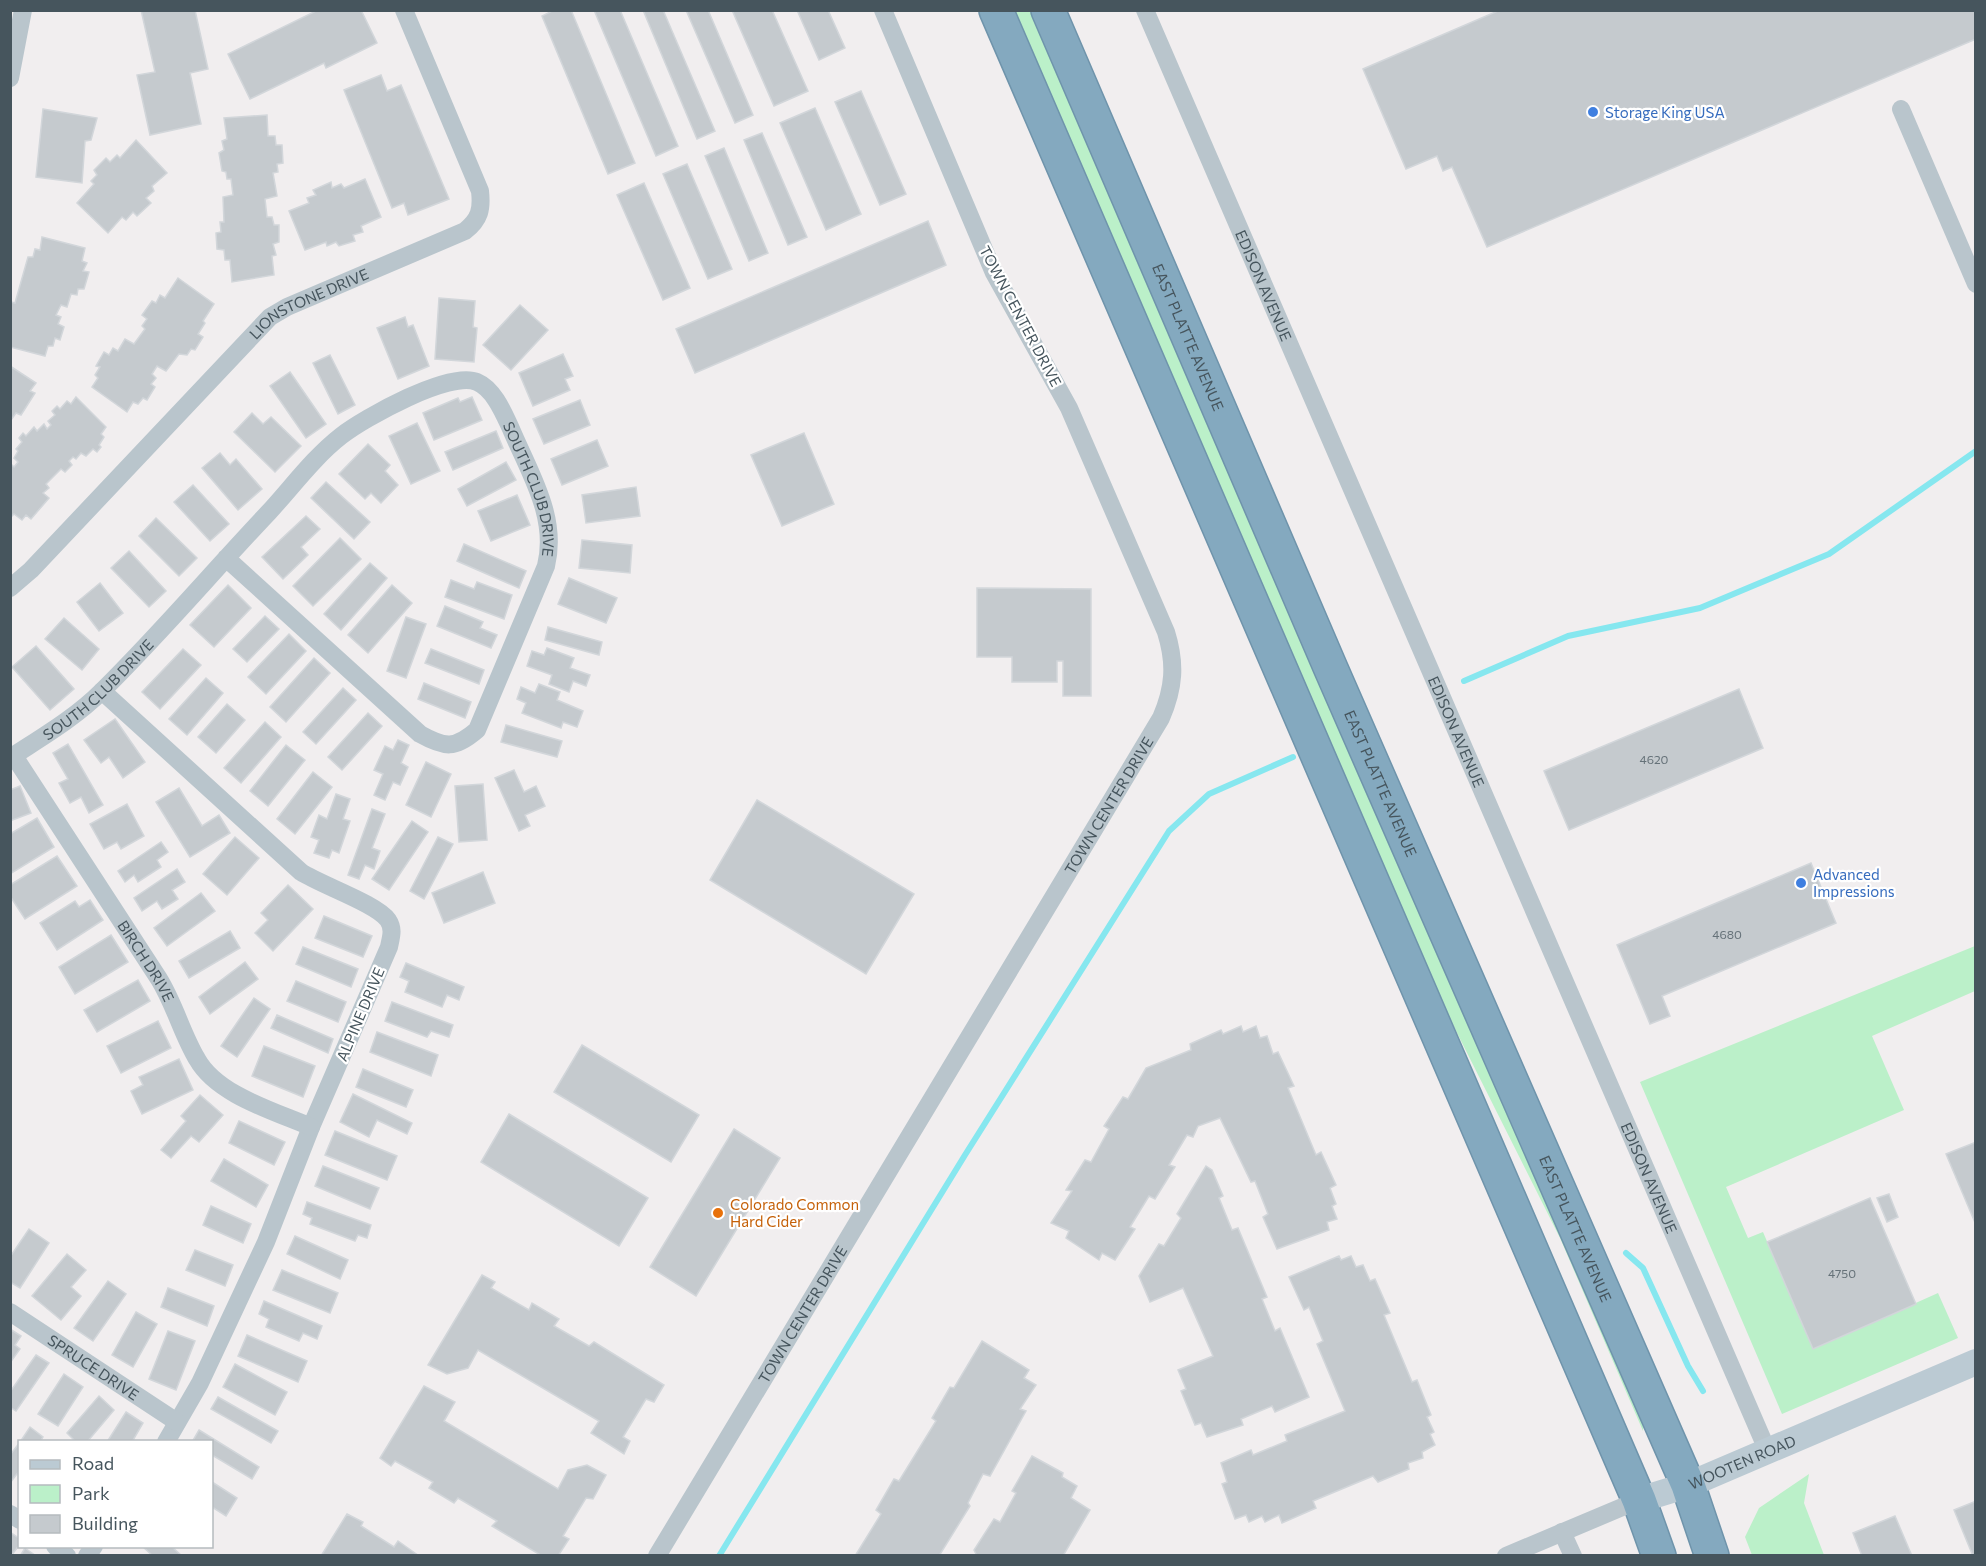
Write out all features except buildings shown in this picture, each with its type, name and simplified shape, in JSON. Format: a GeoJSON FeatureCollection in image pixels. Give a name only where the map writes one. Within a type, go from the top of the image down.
{"type":"FeatureCollection","features":[{"type":"Feature","properties":{"kind":"highway"},"geometry":{"type":"LineString","coordinates":[[996,10],[1334,798],[1639,1500],[1659,1556]]}},
{"type":"Feature","properties":{"kind":"highway","name":"EAST PLATTE AVENUE"},"geometry":{"type":"LineString","coordinates":[[1059,20],[1379,781],[1688,1485],[1712,1556]]}},
{"type":"Feature","properties":{"kind":"street"},"geometry":{"type":"LineString","coordinates":[[10,78],[23,10]]}},
{"type":"Feature","properties":{"kind":"street","name":"LIONSTONE DRIVE"},"geometry":{"type":"LineString","coordinates":[[10,588],[31,570],[270,317],[287,307],[465,231],[477,222],[482,208],[480,191],[404,10]]}},
{"type":"Feature","properties":{"kind":"street","name":"TOWN CENTER DRIVE"},"geometry":{"type":"LineString","coordinates":[[657,1556],[1161,718],[1171,694],[1172,652],[1166,632],[1069,408],[994,273],[884,10]]}},
{"type":"Feature","properties":{"kind":"street","name":"EDISON AVENUE"},"geometry":{"type":"LineString","coordinates":[[1145,10],[1768,1452]]}},
{"type":"Feature","properties":{"kind":"street"},"geometry":{"type":"LineString","coordinates":[[1901,109],[1976,284]]}},
{"type":"Feature","properties":{"kind":"street","name":"SOUTH CLUB DRIVE"},"geometry":{"type":"LineString","coordinates":[[12,757],[66,722],[102,691],[226,558],[340,437],[362,422],[441,384],[461,379],[478,382],[502,410],[546,511],[550,530],[551,547],[546,566],[477,730],[452,746],[436,743],[420,734],[226,558]]}},
{"type":"Feature","properties":{"kind":"street","name":"ALPINE DRIVE"},"geometry":{"type":"LineString","coordinates":[[102,691],[301,872],[315,881],[377,909],[388,920],[393,931],[389,947],[311,1127],[266,1242],[239,1303],[167,1440]]}},
{"type":"Feature","properties":{"kind":"street","name":"BIRCH DRIVE"},"geometry":{"type":"LineString","coordinates":[[12,757],[159,979],[173,1003],[188,1042],[210,1078],[225,1088],[311,1127]]}},
{"type":"Feature","properties":{"kind":"street","name":"SPRUCE DRIVE"},"geometry":{"type":"LineString","coordinates":[[10,1312],[177,1422]]}},
{"type":"Feature","properties":{"kind":"street","name":"WOOTEN ROAD"},"geometry":{"type":"LineString","coordinates":[[1506,1556],[1639,1500],[1688,1485],[1768,1452],[1976,1362]]}},
{"type":"Feature","properties":{"kind":"street"},"geometry":{"type":"LineString","coordinates":[[1562,1532],[1573,1556]]}},
{"type":"Feature","properties":{"kind":"green space"},"geometry":{"type":"Polygon","coordinates":[[[1010,11],[1039,11],[1644,1415],[1643,1431],[1560,1238],[1444,1007],[1010,11]]]}},
{"type":"Feature","properties":{"kind":"green space"},"geometry":{"type":"Polygon","coordinates":[[[1975,946],[1975,991],[1872,1036],[1904,1110],[1726,1187],[1748,1238],[1763,1232],[1813,1349],[1938,1293],[1958,1338],[1782,1414],[1640,1082],[1975,946]]]}},
{"type":"Feature","properties":{"kind":"green space"},"geometry":{"type":"Polygon","coordinates":[[[1809,1474],[1804,1503],[1824,1555],[1752,1555],[1745,1537],[1759,1508],[1809,1474]]]}},
{"type":"Feature","properties":{"kind":"waterway"},"geometry":{"type":"LineString","coordinates":[[1464,681],[1568,636],[1700,608],[1829,554],[1976,451]]}},
{"type":"Feature","properties":{"kind":"waterway"},"geometry":{"type":"LineString","coordinates":[[719,1556],[965,1155],[1169,831],[1209,794],[1293,757]]}},
{"type":"Feature","properties":{"kind":"waterway"},"geometry":{"type":"LineString","coordinates":[[1626,1253],[1643,1268],[1688,1366],[1703,1391]]}},
{"type":"Feature","properties":{"kind":"place","name":"Storage King USA"},"geometry":{"type":"Point","coordinates":[1593,112]}},
{"type":"Feature","properties":{"kind":"place","name":"Advanced Impressions"},"geometry":{"type":"Point","coordinates":[1801,883]}},
{"type":"Feature","properties":{"kind":"place","name":"Colorado Common Hard Cider"},"geometry":{"type":"Point","coordinates":[718,1213]}}]}
